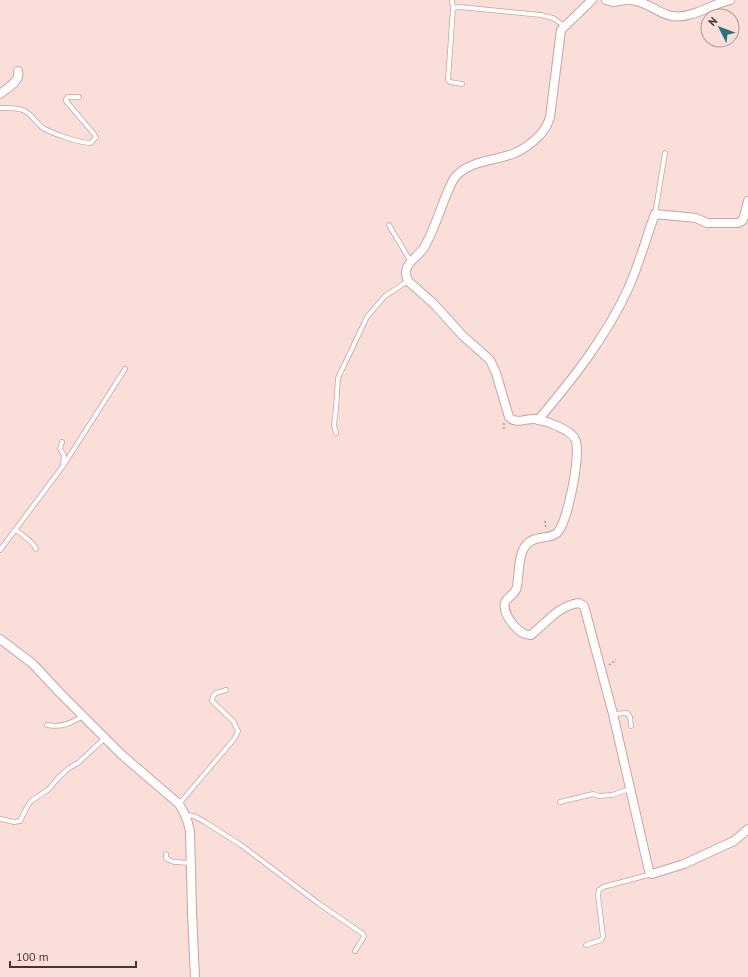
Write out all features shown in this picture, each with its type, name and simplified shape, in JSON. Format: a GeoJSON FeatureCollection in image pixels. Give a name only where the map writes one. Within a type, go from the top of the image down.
{"type":"FeatureCollection","features":[{"type":"Feature","properties":{"kind":"street"},"geometry":{"type":"LineString","coordinates":[[592,0],[561,30],[550,117],[546,129],[534,141],[517,152],[481,162],[456,176],[448,190],[424,247],[406,269],[406,276],[408,281],[434,304],[454,326],[490,360],[496,373],[509,417],[512,420],[534,419],[558,426],[572,434],[575,439],[578,447],[577,471],[562,523],[559,530],[552,536],[536,539],[525,547],[521,555],[517,588],[506,600],[505,610],[515,627],[522,633],[532,635],[563,608],[575,603],[582,603],[585,608],[613,714],[645,859],[649,871],[652,874],[691,861],[734,840],[748,829]]}},
{"type":"Feature","properties":{"kind":"street"},"geometry":{"type":"LineString","coordinates":[[606,0],[613,2],[627,0]]}},
{"type":"Feature","properties":{"kind":"street"},"geometry":{"type":"LineString","coordinates":[[632,0],[646,3],[671,16],[701,11],[730,0]]}},
{"type":"Feature","properties":{"kind":"street"},"geometry":{"type":"LineString","coordinates":[[0,94],[18,79],[18,70]]}},
{"type":"Feature","properties":{"kind":"street"},"geometry":{"type":"LineString","coordinates":[[538,420],[576,375],[607,327],[628,289],[655,214],[696,218],[707,223],[738,223],[742,221],[744,217],[748,201]]}},
{"type":"Feature","properties":{"kind":"street"},"geometry":{"type":"LineString","coordinates":[[0,639],[33,664],[122,755],[179,804],[186,814],[190,831],[195,977]]}},
{"type":"Feature","properties":{"kind":"lane"},"geometry":{"type":"LineString","coordinates":[[452,0],[453,8],[448,80],[450,82],[462,84]]}},
{"type":"Feature","properties":{"kind":"lane"},"geometry":{"type":"LineString","coordinates":[[453,8],[460,7],[541,15],[553,18],[564,26]]}},
{"type":"Feature","properties":{"kind":"lane"},"geometry":{"type":"LineString","coordinates":[[0,108],[24,110],[42,127],[73,140],[90,143],[96,137],[66,102],[68,96],[79,97]]}},
{"type":"Feature","properties":{"kind":"lane"},"geometry":{"type":"LineString","coordinates":[[655,214],[665,152]]}},
{"type":"Feature","properties":{"kind":"lane"},"geometry":{"type":"LineString","coordinates":[[389,225],[411,262]]}},
{"type":"Feature","properties":{"kind":"lane"},"geometry":{"type":"LineString","coordinates":[[336,433],[334,425],[338,378],[367,317],[385,296],[408,281]]}},
{"type":"Feature","properties":{"kind":"lane"},"geometry":{"type":"LineString","coordinates":[[0,550],[63,466],[125,369]]}},
{"type":"Feature","properties":{"kind":"lane"},"geometry":{"type":"LineString","coordinates":[[62,442],[60,449],[64,455],[63,466]]}},
{"type":"Feature","properties":{"kind":"lane"},"geometry":{"type":"LineString","coordinates":[[16,530],[29,539],[36,549]]}},
{"type":"Feature","properties":{"kind":"lane"},"geometry":{"type":"LineString","coordinates":[[179,804],[235,738],[238,731],[234,721],[212,701],[213,696],[216,693],[226,690]]}},
{"type":"Feature","properties":{"kind":"lane"},"geometry":{"type":"LineString","coordinates":[[613,714],[627,713],[630,717],[631,726]]}},
{"type":"Feature","properties":{"kind":"lane"},"geometry":{"type":"LineString","coordinates":[[47,725],[62,726],[83,716]]}},
{"type":"Feature","properties":{"kind":"lane"},"geometry":{"type":"LineString","coordinates":[[1,819],[14,822],[20,821],[26,807],[31,801],[49,789],[63,773],[78,763],[106,738]]}},
{"type":"Feature","properties":{"kind":"lane"},"geometry":{"type":"LineString","coordinates":[[560,802],[593,794],[599,796],[612,795],[630,789]]}},
{"type":"Feature","properties":{"kind":"lane"},"geometry":{"type":"LineString","coordinates":[[186,814],[194,816],[205,822],[241,845],[318,903],[363,934],[364,937],[355,951]]}},
{"type":"Feature","properties":{"kind":"lane"},"geometry":{"type":"LineString","coordinates":[[166,854],[166,858],[169,860],[191,863]]}},
{"type":"Feature","properties":{"kind":"lane"},"geometry":{"type":"LineString","coordinates":[[586,945],[601,940],[603,937],[598,894],[599,890],[603,887],[652,874]]}}]}
